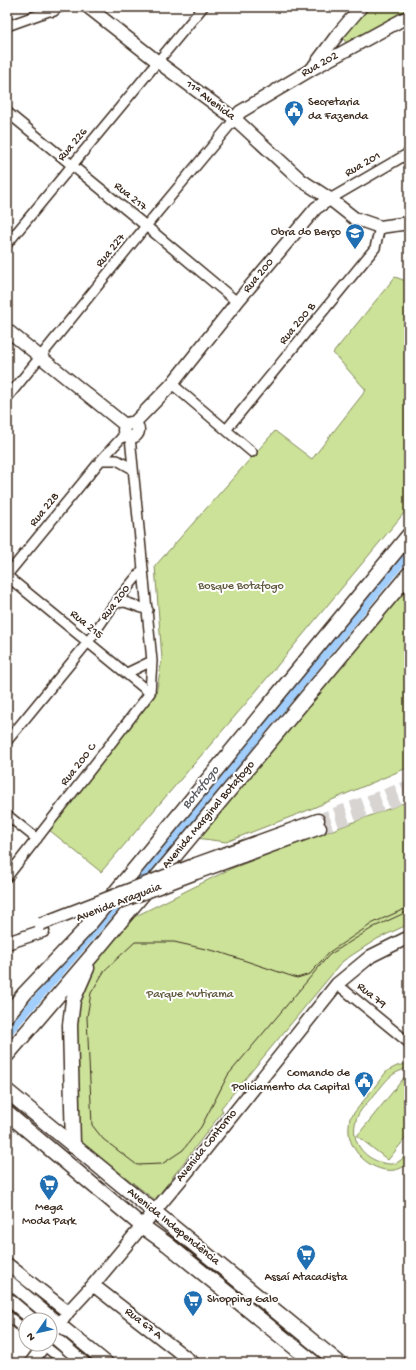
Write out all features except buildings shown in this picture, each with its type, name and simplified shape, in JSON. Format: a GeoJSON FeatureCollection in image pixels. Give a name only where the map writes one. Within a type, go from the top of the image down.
{"type":"FeatureCollection","features":[{"type":"Feature","properties":{"kind":"main road","name":"Avenida Marginal Botafogo"},"geometry":{"type":"LineString","coordinates":[[7,1015],[82,933],[409,535]]}},
{"type":"Feature","properties":{"kind":"main road","name":"Avenida Marginal Botafogo"},"geometry":{"type":"LineString","coordinates":[[7,1054],[94,953],[409,574]]}},
{"type":"Feature","properties":{"kind":"main road"},"geometry":{"type":"LineString","coordinates":[[74,1146],[70,1025],[73,1000],[94,953]]}},
{"type":"Feature","properties":{"kind":"main road"},"geometry":{"type":"LineString","coordinates":[[7,1002],[25,994]]}},
{"type":"Feature","properties":{"kind":"main road","name":"Avenida Independência"},"geometry":{"type":"LineString","coordinates":[[8,1092],[339,1363]]}},
{"type":"Feature","properties":{"kind":"main road","name":"Avenida Independência"},"geometry":{"type":"LineString","coordinates":[[7,1112],[142,1226],[314,1363]]}},
{"type":"Feature","properties":{"kind":"street","name":"11ª Avenida"},"geometry":{"type":"LineString","coordinates":[[88,7],[98,11],[158,62],[235,119],[301,180],[330,199]]}},
{"type":"Feature","properties":{"kind":"street","name":"Rua 226"},"geometry":{"type":"LineString","coordinates":[[7,244],[203,7]]}},
{"type":"Feature","properties":{"kind":"street"},"geometry":{"type":"LineString","coordinates":[[312,69],[338,34],[361,7]]}},
{"type":"Feature","properties":{"kind":"street"},"geometry":{"type":"LineString","coordinates":[[7,26],[56,8]]}},
{"type":"Feature","properties":{"kind":"street","name":"Rua 202"},"geometry":{"type":"LineString","coordinates":[[235,119],[240,112],[312,69],[409,16]]}},
{"type":"Feature","properties":{"kind":"street"},"geometry":{"type":"LineString","coordinates":[[338,34],[339,39],[346,50]]}},
{"type":"Feature","properties":{"kind":"street","name":"Rua 217"},"geometry":{"type":"LineString","coordinates":[[7,112],[237,302]]}},
{"type":"Feature","properties":{"kind":"street","name":"Rua 227"},"geometry":{"type":"LineString","coordinates":[[7,398],[146,226],[235,119]]}},
{"type":"Feature","properties":{"kind":"street","name":"Rua 201"},"geometry":{"type":"LineString","coordinates":[[330,199],[409,152]]}},
{"type":"Feature","properties":{"kind":"street"},"geometry":{"type":"LineString","coordinates":[[330,199],[354,218],[380,227],[409,223]]}},
{"type":"Feature","properties":{"kind":"street","name":"Rua 200"},"geometry":{"type":"LineString","coordinates":[[129,430],[172,384],[237,302],[316,208],[330,199]]}},
{"type":"Feature","properties":{"kind":"street","name":"Rua 200 B"},"geometry":{"type":"LineString","coordinates":[[226,430],[375,248],[380,227]]}},
{"type":"Feature","properties":{"kind":"street"},"geometry":{"type":"LineString","coordinates":[[7,330],[129,430],[148,610],[152,661],[150,693]]}},
{"type":"Feature","properties":{"kind":"street"},"geometry":{"type":"LineString","coordinates":[[172,384],[252,452]]}},
{"type":"Feature","properties":{"kind":"street","name":"Rua 228"},"geometry":{"type":"LineString","coordinates":[[7,575],[101,460],[129,430]]}},
{"type":"Feature","properties":{"kind":"street"},"geometry":{"type":"LineString","coordinates":[[101,460],[118,460],[133,469]]}},
{"type":"Feature","properties":{"kind":"street","name":"Rua 200"},"geometry":{"type":"LineString","coordinates":[[7,741],[88,642],[115,603],[143,569]]}},
{"type":"Feature","properties":{"kind":"street","name":"Rua 215"},"geometry":{"type":"LineString","coordinates":[[7,575],[150,693]]}},
{"type":"Feature","properties":{"kind":"street"},"geometry":{"type":"LineString","coordinates":[[115,603],[125,602],[148,610]]}},
{"type":"Feature","properties":{"kind":"street"},"geometry":{"type":"LineString","coordinates":[[127,673],[152,661]]}},
{"type":"Feature","properties":{"kind":"street","name":"Rua 200 C"},"geometry":{"type":"LineString","coordinates":[[7,877],[150,693]]}},
{"type":"Feature","properties":{"kind":"street"},"geometry":{"type":"LineString","coordinates":[[7,815],[37,839]]}},
{"type":"Feature","properties":{"kind":"street","name":"Avenida Araguaia"},"geometry":{"type":"LineString","coordinates":[[7,943],[196,868],[319,824]]}},
{"type":"Feature","properties":{"kind":"street","name":"Avenida Araguaia"},"geometry":{"type":"LineString","coordinates":[[7,936],[42,928]]}},
{"type":"Feature","properties":{"kind":"street","name":"Avenida Contorno"},"geometry":{"type":"LineString","coordinates":[[59,1324],[188,1171],[337,984],[371,956],[409,937]]}},
{"type":"Feature","properties":{"kind":"street","name":"Rua 79"},"geometry":{"type":"LineString","coordinates":[[337,984],[409,1043]]}},
{"type":"Feature","properties":{"kind":"street"},"geometry":{"type":"LineString","coordinates":[[7,1264],[68,1312]]}},
{"type":"Feature","properties":{"kind":"street"},"geometry":{"type":"LineString","coordinates":[[22,1276],[31,1300]]}},
{"type":"Feature","properties":{"kind":"street"},"geometry":{"type":"LineString","coordinates":[[7,1280],[106,1363]]}},
{"type":"Feature","properties":{"kind":"street","name":"Rua 67 A"},"geometry":{"type":"LineString","coordinates":[[93,1285],[193,1363]]}},
{"type":"Feature","properties":{"kind":"street"},"geometry":{"type":"LineString","coordinates":[[7,1298],[24,1312]]}},
{"type":"Feature","properties":{"kind":"street"},"geometry":{"type":"LineString","coordinates":[[7,1315],[18,1324]]}},
{"type":"Feature","properties":{"kind":"street"},"geometry":{"type":"LineString","coordinates":[[58,1349],[74,1361]]}},
{"type":"Feature","properties":{"kind":"street","name":"Avenida Contorno"},"geometry":{"type":"LineString","coordinates":[[31,1363],[39,1352]]}},
{"type":"Feature","properties":{"kind":"green space"},"geometry":{"type":"Polygon","coordinates":[[[368,7],[409,7],[409,12],[348,46],[342,36],[368,7]]]}},
{"type":"Feature","properties":{"kind":"green space","name":"Bosque Botafogo"},"geometry":{"type":"Polygon","coordinates":[[[395,277],[409,282],[409,507],[248,701],[101,872],[48,829],[156,694],[162,659],[155,566],[275,431],[312,459],[366,390],[333,353],[395,277]]]}},
{"type":"Feature","properties":{"kind":"green space"},"geometry":{"type":"Polygon","coordinates":[[[409,569],[409,767],[306,811],[226,842],[189,837],[409,569]]]}},
{"type":"Feature","properties":{"kind":"green space","name":"Parque Mutirama"},"geometry":{"type":"Polygon","coordinates":[[[409,801],[409,924],[377,939],[343,961],[221,1108],[223,1111],[155,1200],[75,1139],[73,1000],[94,953],[134,917],[230,869],[409,801]]]}},
{"type":"Feature","properties":{"kind":"green space"},"geometry":{"type":"Polygon","coordinates":[[[409,1063],[409,1068],[393,1074],[387,1080],[362,1109],[356,1120],[355,1135],[357,1142],[364,1153],[376,1161],[393,1164],[401,1160],[409,1151],[409,1162],[395,1170],[387,1170],[372,1165],[359,1155],[354,1148],[349,1133],[350,1118],[387,1071],[397,1066],[409,1063]]]}},
{"type":"Feature","properties":{"kind":"green space"},"geometry":{"type":"Polygon","coordinates":[[[407,1074],[409,1076],[409,1134],[388,1160],[357,1136],[407,1074]]]}},
{"type":"Feature","properties":{"kind":"waterway","name":"Botafogo"},"geometry":{"type":"LineString","coordinates":[[134,887],[409,553]]}},
{"type":"Feature","properties":{"kind":"waterway","name":"Botafogo"},"geometry":{"type":"LineString","coordinates":[[7,1034],[122,900]]}},
{"type":"Feature","properties":{"kind":"tunnel"},"geometry":{"type":"LineString","coordinates":[[318,820],[409,786]]}},
{"type":"Feature","properties":{"kind":"tunnel"},"geometry":{"type":"LineString","coordinates":[[320,828],[409,795]]}},
{"type":"Feature","properties":{"kind":"tram line"},"geometry":{"type":"LineString","coordinates":[[409,907],[373,923],[328,953],[310,974],[297,978],[219,952],[174,942],[135,942],[105,970],[91,993],[87,1017],[92,1125],[103,1139],[137,1165],[162,1164],[183,1150],[201,1127],[228,1075],[329,955],[374,927],[409,911]]}},
{"type":"Feature","properties":{"kind":"place","name":"Secretaria da Fazenda"},"geometry":{"type":"Point","coordinates":[294,127]}},
{"type":"Feature","properties":{"kind":"place","name":"Obra do Berço"},"geometry":{"type":"Point","coordinates":[355,250]}},
{"type":"Feature","properties":{"kind":"place","name":"Comando de Policiamento da Capital"},"geometry":{"type":"Point","coordinates":[364,1098]}},
{"type":"Feature","properties":{"kind":"place","name":"Mega Moda Park"},"geometry":{"type":"Point","coordinates":[49,1201]}},
{"type":"Feature","properties":{"kind":"place","name":"Assaí Atacadista"},"geometry":{"type":"Point","coordinates":[306,1271]}},
{"type":"Feature","properties":{"kind":"place","name":"Shopping Galo"},"geometry":{"type":"Point","coordinates":[193,1317]}}]}
